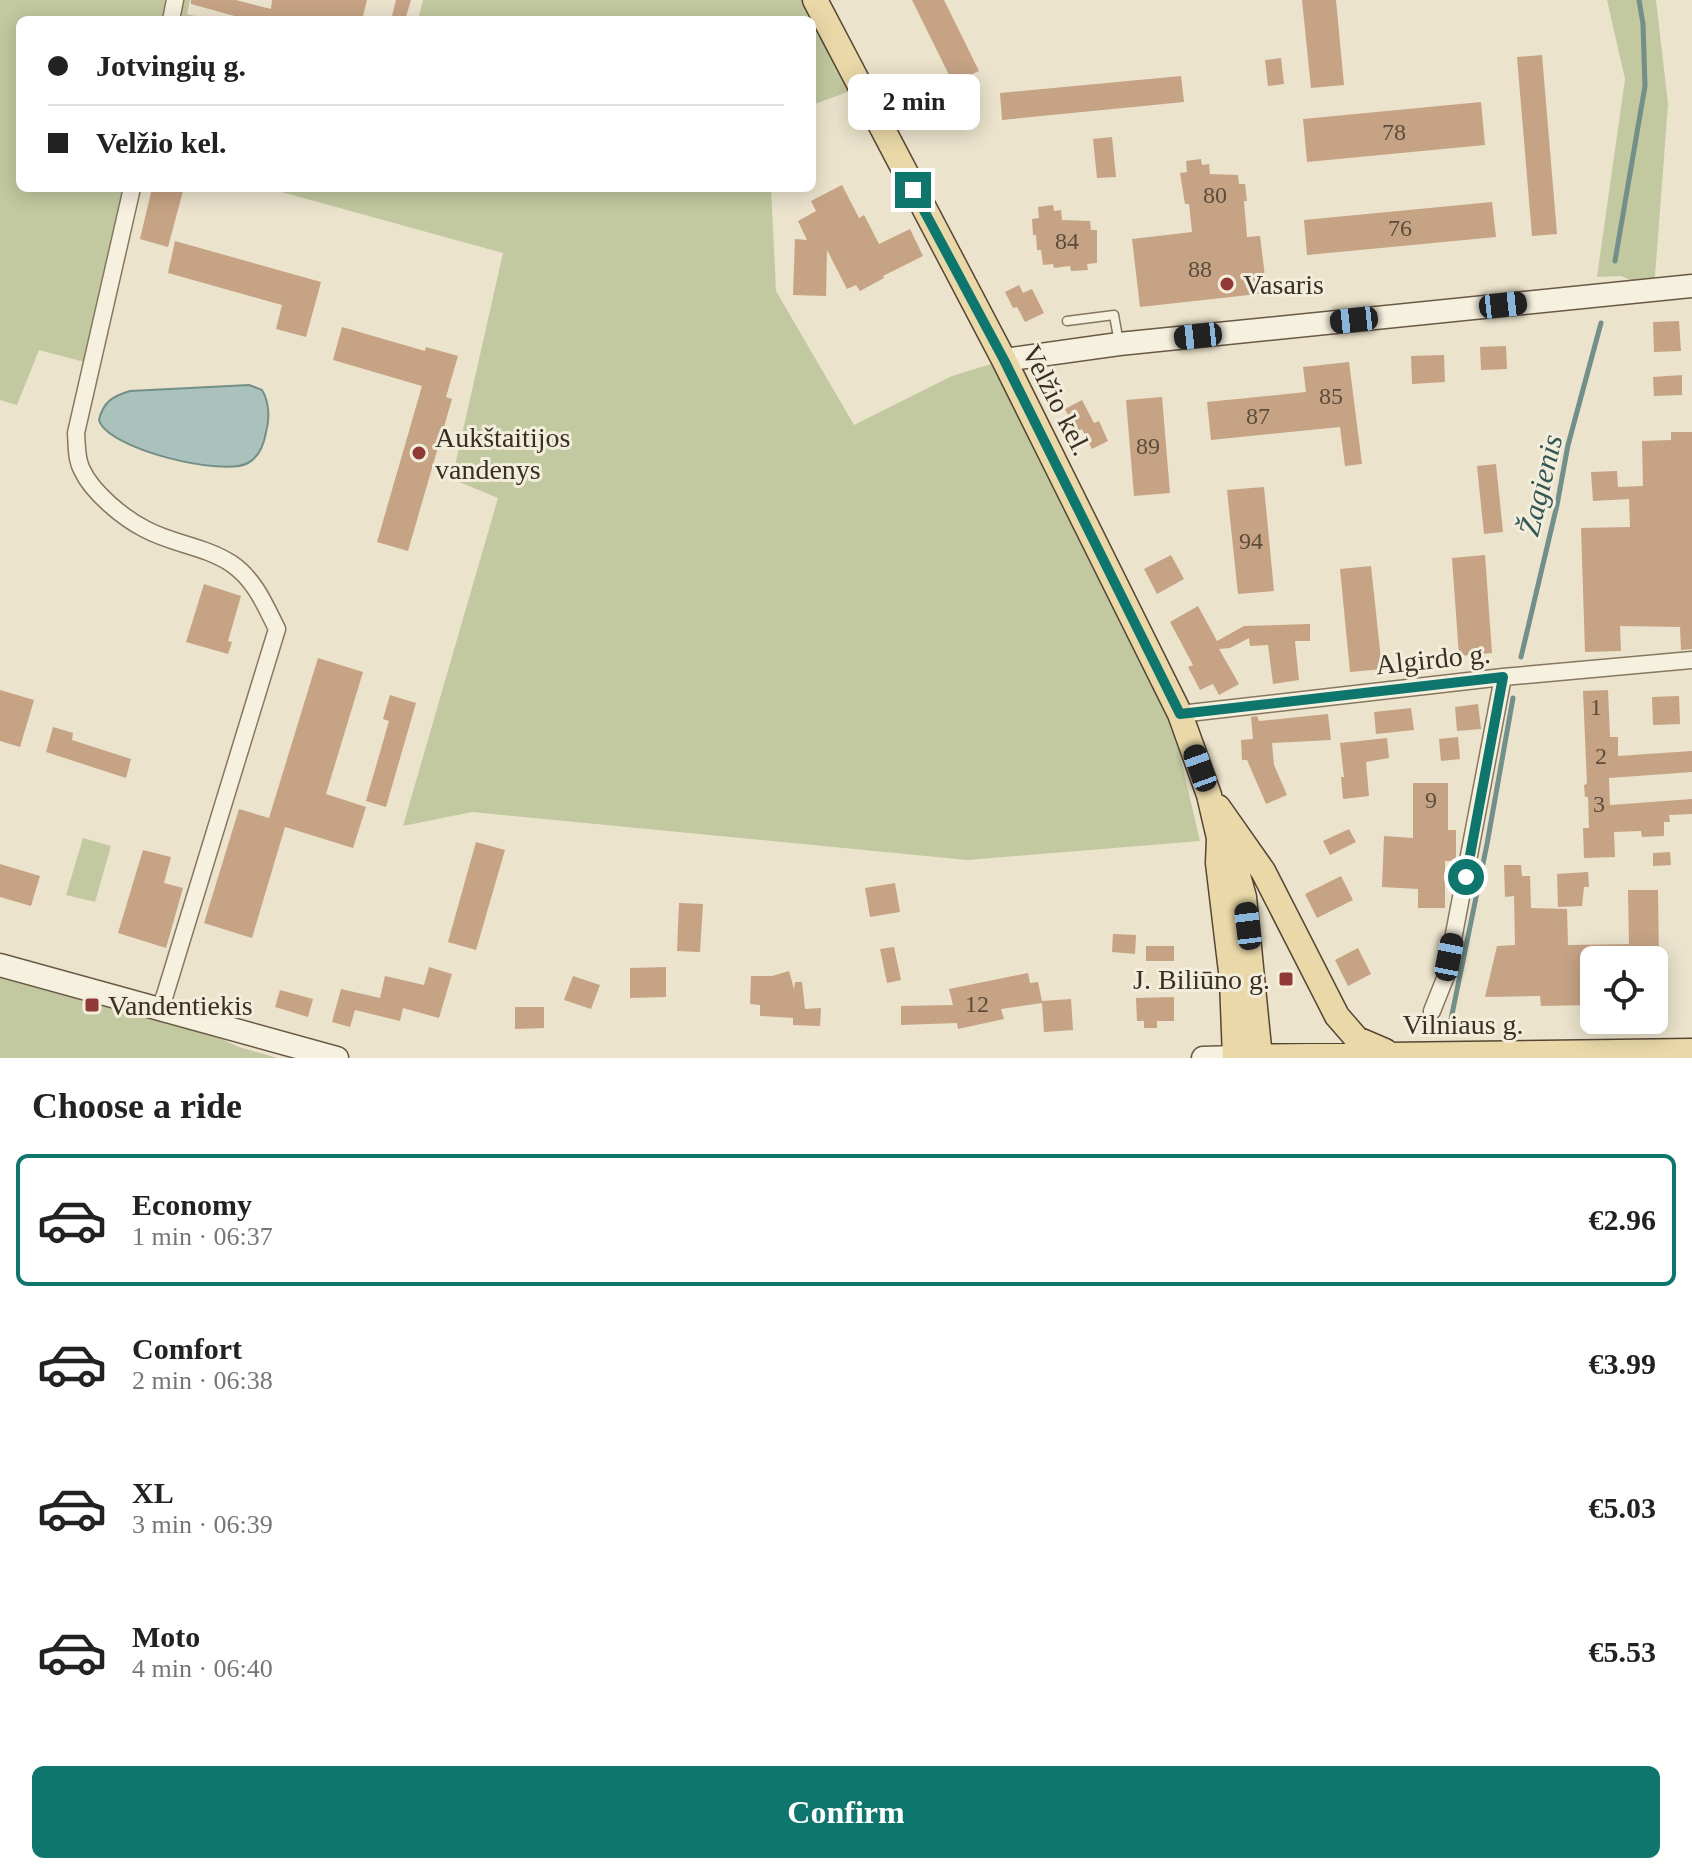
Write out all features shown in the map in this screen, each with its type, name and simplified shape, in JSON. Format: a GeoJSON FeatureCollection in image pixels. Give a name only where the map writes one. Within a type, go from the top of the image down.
{"type":"FeatureCollection","features":[{"type":"Feature","properties":{"kind":"main road","name":"Velžio kel."},"geometry":{"type":"LineString","coordinates":[[815,0],[1004,360],[1180,714],[1209,795],[1219,838]]}},
{"type":"Feature","properties":{"kind":"main road"},"geometry":{"type":"LineString","coordinates":[[1004,360],[1119,344],[1692,286]]}},
{"type":"Feature","properties":{"kind":"main road"},"geometry":{"type":"LineString","coordinates":[[1209,795],[1263,871],[1337,1016],[1357,1039],[1391,1054]]}},
{"type":"Feature","properties":{"kind":"main road"},"geometry":{"type":"LineString","coordinates":[[1219,838],[1234,861],[1244,897],[1260,1057]]}},
{"type":"Feature","properties":{"kind":"main road"},"geometry":{"type":"LineString","coordinates":[[1203,1058],[1235,1058],[1232,980],[1218,863],[1219,838]]}},
{"type":"Feature","properties":{"kind":"main road"},"geometry":{"type":"LineString","coordinates":[[0,965],[337,1058]]}},
{"type":"Feature","properties":{"kind":"main road","name":"Vilniaus g."},"geometry":{"type":"LineString","coordinates":[[1235,1058],[1391,1054],[1599,1056],[1692,1051]]}},
{"type":"Feature","properties":{"kind":"street"},"geometry":{"type":"LineString","coordinates":[[131,192],[76,433],[82,471],[97,490],[145,530],[207,551],[232,564],[256,586],[277,629],[160,1011]]}},
{"type":"Feature","properties":{"kind":"street","name":"Algirdo g."},"geometry":{"type":"LineString","coordinates":[[1180,714],[1503,677],[1692,660]]}},
{"type":"Feature","properties":{"kind":"street"},"geometry":{"type":"LineString","coordinates":[[1432,1011],[1446,976],[1503,677]]}},
{"type":"Feature","properties":{"kind":"lane"},"geometry":{"type":"LineString","coordinates":[[1067,321],[1114,315],[1119,344]]}},
{"type":"Feature","properties":{"kind":"green space"},"geometry":{"type":"Polygon","coordinates":[[[0,0],[190,0],[187,14],[195,16],[16,16],[16,192],[131,192],[92,364],[39,350],[17,405],[0,400],[0,0]]]}},
{"type":"Feature","properties":{"kind":"green space"},"geometry":{"type":"Polygon","coordinates":[[[423,0],[815,0],[861,87],[816,104],[816,16],[419,16],[423,0]]]}},
{"type":"Feature","properties":{"kind":"green space"},"geometry":{"type":"Polygon","coordinates":[[[1607,0],[1656,0],[1668,104],[1654,290],[1621,276],[1597,277],[1625,79],[1607,0]]]}},
{"type":"Feature","properties":{"kind":"green space"},"geometry":{"type":"Polygon","coordinates":[[[282,192],[771,192],[776,291],[854,425],[952,376],[1004,360],[1158,691],[1179,751],[1200,841],[967,860],[472,812],[403,826],[498,498],[452,479],[503,253],[282,192]]]}},
{"type":"Feature","properties":{"kind":"green space"},"geometry":{"type":"Polygon","coordinates":[[[83,838],[111,846],[95,902],[66,895],[83,838]]]}},
{"type":"Feature","properties":{"kind":"green space"},"geometry":{"type":"Polygon","coordinates":[[[0,965],[160,1011],[239,1047],[277,1058],[0,1058],[0,965]]]}},
{"type":"Feature","properties":{"kind":"water"},"geometry":{"type":"Polygon","coordinates":[[[249,385],[262,390],[268,410],[262,446],[248,463],[215,466],[167,458],[122,441],[107,431],[99,420],[110,401],[130,391],[249,385]]]}},
{"type":"Feature","properties":{"kind":"building"},"geometry":{"type":"Polygon","coordinates":[[[191,0],[236,0],[271,9],[272,0],[367,0],[363,16],[234,16],[191,4],[191,0]]]}},
{"type":"Feature","properties":{"kind":"building"},"geometry":{"type":"Polygon","coordinates":[[[396,0],[411,0],[406,16],[392,16],[396,0]]]}},
{"type":"Feature","properties":{"kind":"building"},"geometry":{"type":"Polygon","coordinates":[[[912,0],[944,0],[979,71],[953,83],[912,0]]]}},
{"type":"Feature","properties":{"kind":"building"},"geometry":{"type":"Polygon","coordinates":[[[1302,0],[1336,0],[1344,85],[1311,88],[1302,0]]]}},
{"type":"Feature","properties":{"kind":"building"},"geometry":{"type":"Polygon","coordinates":[[[1542,55],[1557,234],[1532,236],[1517,57],[1542,55]]]}},
{"type":"Feature","properties":{"kind":"building"},"geometry":{"type":"Polygon","coordinates":[[[1281,58],[1284,84],[1268,86],[1265,60],[1281,58]]]}},
{"type":"Feature","properties":{"kind":"building"},"geometry":{"type":"Polygon","coordinates":[[[1181,76],[1184,102],[1002,120],[1000,93],[1181,76]]]}},
{"type":"Feature","properties":{"kind":"building"},"geometry":{"type":"Polygon","coordinates":[[[1481,102],[1485,145],[1307,162],[1303,119],[1481,102]]]}},
{"type":"Feature","properties":{"kind":"building"},"geometry":{"type":"Polygon","coordinates":[[[1112,137],[1116,177],[1097,178],[1093,139],[1112,137]]]}},
{"type":"Feature","properties":{"kind":"building"},"geometry":{"type":"Polygon","coordinates":[[[1201,159],[1202,165],[1209,164],[1210,174],[1238,175],[1239,184],[1245,184],[1247,237],[1260,236],[1267,293],[1140,307],[1132,239],[1192,232],[1189,204],[1185,204],[1180,173],[1187,172],[1186,161],[1201,159]]]}},
{"type":"Feature","properties":{"kind":"building"},"geometry":{"type":"Polygon","coordinates":[[[842,185],[859,218],[864,215],[879,244],[910,229],[923,256],[860,291],[856,285],[847,289],[827,250],[826,296],[793,295],[795,239],[807,240],[798,221],[816,211],[811,201],[842,185]]]}},
{"type":"Feature","properties":{"kind":"building"},"geometry":{"type":"Polygon","coordinates":[[[151,192],[183,192],[168,247],[140,239],[151,192]]]}},
{"type":"Feature","properties":{"kind":"building"},"geometry":{"type":"Polygon","coordinates":[[[1492,202],[1496,237],[1307,255],[1304,220],[1492,202]]]}},
{"type":"Feature","properties":{"kind":"building"},"geometry":{"type":"Polygon","coordinates":[[[1053,205],[1054,211],[1061,210],[1062,220],[1090,221],[1091,230],[1097,230],[1097,263],[1087,264],[1088,270],[1071,271],[1070,266],[1054,268],[1053,264],[1043,265],[1041,250],[1037,250],[1036,235],[1033,235],[1032,219],[1039,218],[1038,207],[1053,205]]]}},
{"type":"Feature","properties":{"kind":"building"},"geometry":{"type":"Polygon","coordinates":[[[175,241],[321,282],[306,337],[276,329],[282,305],[168,273],[175,241]]]}},
{"type":"Feature","properties":{"kind":"building"},"geometry":{"type":"Polygon","coordinates":[[[1019,285],[1023,293],[1032,289],[1044,313],[1025,322],[1005,292],[1019,285]]]}},
{"type":"Feature","properties":{"kind":"building"},"geometry":{"type":"Polygon","coordinates":[[[1679,321],[1681,351],[1654,352],[1653,322],[1679,321]]]}},
{"type":"Feature","properties":{"kind":"building","name":"Aukštaitijos vandenys"},"geometry":{"type":"Polygon","coordinates":[[[342,327],[425,351],[426,347],[458,356],[446,397],[452,399],[408,551],[377,542],[422,386],[333,360],[342,327]]]}},
{"type":"Feature","properties":{"kind":"building"},"geometry":{"type":"Polygon","coordinates":[[[1506,346],[1507,369],[1481,370],[1480,347],[1506,346]]]}},
{"type":"Feature","properties":{"kind":"building"},"geometry":{"type":"Polygon","coordinates":[[[1444,355],[1445,382],[1412,384],[1411,356],[1444,355]]]}},
{"type":"Feature","properties":{"kind":"building"},"geometry":{"type":"Polygon","coordinates":[[[1349,362],[1362,464],[1345,466],[1340,427],[1211,440],[1207,402],[1306,392],[1303,367],[1349,362]]]}},
{"type":"Feature","properties":{"kind":"building"},"geometry":{"type":"Polygon","coordinates":[[[1682,375],[1682,395],[1654,396],[1653,377],[1682,375]]]}},
{"type":"Feature","properties":{"kind":"building"},"geometry":{"type":"Polygon","coordinates":[[[1162,397],[1170,493],[1134,496],[1126,400],[1162,397]]]}},
{"type":"Feature","properties":{"kind":"building"},"geometry":{"type":"Polygon","coordinates":[[[1082,400],[1094,423],[1099,421],[1108,441],[1092,449],[1082,429],[1073,433],[1067,421],[1070,419],[1065,409],[1082,400]]]}},
{"type":"Feature","properties":{"kind":"building"},"geometry":{"type":"Polygon","coordinates":[[[1671,432],[1692,432],[1692,649],[1681,650],[1680,627],[1620,626],[1621,651],[1585,652],[1581,528],[1630,527],[1629,499],[1593,501],[1591,472],[1617,471],[1618,487],[1643,486],[1642,441],[1671,440],[1671,432]]]}},
{"type":"Feature","properties":{"kind":"building"},"geometry":{"type":"Polygon","coordinates":[[[1496,464],[1503,532],[1484,534],[1477,466],[1496,464]]]}},
{"type":"Feature","properties":{"kind":"building"},"geometry":{"type":"Polygon","coordinates":[[[1264,487],[1274,591],[1238,594],[1227,490],[1264,487]]]}},
{"type":"Feature","properties":{"kind":"building"},"geometry":{"type":"Polygon","coordinates":[[[1171,555],[1184,579],[1157,594],[1144,569],[1171,555]]]}},
{"type":"Feature","properties":{"kind":"building"},"geometry":{"type":"Polygon","coordinates":[[[1485,555],[1492,653],[1459,656],[1452,558],[1485,555]]]}},
{"type":"Feature","properties":{"kind":"building"},"geometry":{"type":"Polygon","coordinates":[[[1371,566],[1382,669],[1350,672],[1340,569],[1371,566]]]}},
{"type":"Feature","properties":{"kind":"building"},"geometry":{"type":"Polygon","coordinates":[[[204,584],[241,596],[228,641],[232,642],[228,654],[186,642],[204,584]]]}},
{"type":"Feature","properties":{"kind":"building"},"geometry":{"type":"Polygon","coordinates":[[[1198,606],[1217,641],[1244,626],[1310,624],[1310,641],[1295,641],[1299,680],[1273,684],[1268,645],[1250,646],[1249,638],[1230,648],[1219,649],[1239,684],[1219,695],[1213,684],[1200,690],[1188,667],[1193,665],[1170,622],[1198,606]]]}},
{"type":"Feature","properties":{"kind":"building"},"geometry":{"type":"Polygon","coordinates":[[[318,658],[363,672],[326,794],[366,807],[353,848],[285,827],[252,938],[204,923],[239,809],[269,818],[318,658]]]}},
{"type":"Feature","properties":{"kind":"building"},"geometry":{"type":"Polygon","coordinates":[[[0,690],[34,700],[20,747],[0,741],[0,690]]]}},
{"type":"Feature","properties":{"kind":"building"},"geometry":{"type":"Polygon","coordinates":[[[1608,690],[1610,737],[1618,737],[1618,756],[1692,751],[1692,772],[1609,778],[1610,805],[1692,799],[1692,814],[1669,815],[1670,822],[1664,822],[1664,836],[1642,837],[1641,831],[1614,832],[1615,857],[1584,858],[1583,828],[1589,828],[1588,797],[1585,797],[1584,785],[1587,784],[1583,691],[1608,690]]]}},
{"type":"Feature","properties":{"kind":"building"},"geometry":{"type":"Polygon","coordinates":[[[390,695],[416,703],[386,807],[366,801],[389,721],[383,719],[390,695]]]}},
{"type":"Feature","properties":{"kind":"building"},"geometry":{"type":"Polygon","coordinates":[[[1679,696],[1680,724],[1653,725],[1652,697],[1679,696]]]}},
{"type":"Feature","properties":{"kind":"building"},"geometry":{"type":"Polygon","coordinates":[[[1478,704],[1481,729],[1457,731],[1455,707],[1478,704]]]}},
{"type":"Feature","properties":{"kind":"building"},"geometry":{"type":"Polygon","coordinates":[[[1411,708],[1414,730],[1376,734],[1374,712],[1411,708]]]}},
{"type":"Feature","properties":{"kind":"building"},"geometry":{"type":"Polygon","coordinates":[[[1328,714],[1331,740],[1272,743],[1274,765],[1287,795],[1266,804],[1247,760],[1242,760],[1241,740],[1253,739],[1251,717],[1257,716],[1259,721],[1328,714]]]}},
{"type":"Feature","properties":{"kind":"building"},"geometry":{"type":"Polygon","coordinates":[[[53,727],[73,733],[72,740],[131,759],[126,778],[46,752],[53,727]]]}},
{"type":"Feature","properties":{"kind":"building"},"geometry":{"type":"Polygon","coordinates":[[[1458,737],[1460,759],[1441,761],[1439,739],[1458,737]]]}},
{"type":"Feature","properties":{"kind":"building"},"geometry":{"type":"Polygon","coordinates":[[[1387,738],[1389,758],[1366,762],[1369,796],[1343,799],[1340,743],[1387,738]]]}},
{"type":"Feature","properties":{"kind":"building"},"geometry":{"type":"Polygon","coordinates":[[[1413,783],[1448,783],[1448,830],[1456,830],[1456,861],[1445,861],[1445,908],[1418,908],[1418,889],[1382,887],[1384,836],[1413,838],[1413,783]]]}},
{"type":"Feature","properties":{"kind":"building"},"geometry":{"type":"Polygon","coordinates":[[[1349,829],[1356,842],[1330,855],[1323,841],[1349,829]]]}},
{"type":"Feature","properties":{"kind":"building"},"geometry":{"type":"Polygon","coordinates":[[[476,842],[505,850],[476,950],[448,942],[476,842]]]}},
{"type":"Feature","properties":{"kind":"building"},"geometry":{"type":"Polygon","coordinates":[[[143,850],[171,857],[164,883],[183,888],[166,948],[118,933],[143,850]]]}},
{"type":"Feature","properties":{"kind":"building"},"geometry":{"type":"Polygon","coordinates":[[[1670,852],[1671,865],[1653,866],[1653,853],[1670,852]]]}},
{"type":"Feature","properties":{"kind":"building"},"geometry":{"type":"Polygon","coordinates":[[[0,864],[40,876],[31,906],[0,897],[0,864]]]}},
{"type":"Feature","properties":{"kind":"building"},"geometry":{"type":"Polygon","coordinates":[[[1504,865],[1521,865],[1522,876],[1530,876],[1531,908],[1567,909],[1568,945],[1629,944],[1628,890],[1658,890],[1659,946],[1580,946],[1580,1005],[1541,1006],[1540,996],[1485,997],[1497,946],[1515,945],[1514,896],[1505,897],[1504,865]]]}},
{"type":"Feature","properties":{"kind":"building"},"geometry":{"type":"Polygon","coordinates":[[[1588,872],[1589,887],[1584,887],[1582,906],[1558,907],[1557,874],[1588,872]]]}},
{"type":"Feature","properties":{"kind":"building"},"geometry":{"type":"Polygon","coordinates":[[[1341,876],[1353,900],[1317,918],[1305,894],[1341,876]]]}},
{"type":"Feature","properties":{"kind":"building"},"geometry":{"type":"Polygon","coordinates":[[[895,883],[900,912],[870,917],[865,888],[895,883]]]}},
{"type":"Feature","properties":{"kind":"building"},"geometry":{"type":"Polygon","coordinates":[[[679,903],[703,904],[700,952],[677,951],[679,903]]]}},
{"type":"Feature","properties":{"kind":"building"},"geometry":{"type":"Polygon","coordinates":[[[1113,934],[1136,935],[1135,954],[1112,952],[1113,934]]]}},
{"type":"Feature","properties":{"kind":"building"},"geometry":{"type":"Polygon","coordinates":[[[1146,946],[1174,946],[1174,961],[1146,961],[1146,946]]]}},
{"type":"Feature","properties":{"kind":"building"},"geometry":{"type":"Polygon","coordinates":[[[894,947],[901,980],[887,983],[880,949],[894,947]]]}},
{"type":"Feature","properties":{"kind":"building"},"geometry":{"type":"Polygon","coordinates":[[[1358,948],[1371,974],[1348,986],[1335,960],[1358,948]]]}},
{"type":"Feature","properties":{"kind":"building"},"geometry":{"type":"Polygon","coordinates":[[[429,967],[452,974],[439,1018],[403,1008],[400,1021],[355,1010],[350,1027],[332,1022],[341,989],[380,998],[385,976],[424,985],[429,967]]]}},
{"type":"Feature","properties":{"kind":"building"},"geometry":{"type":"Polygon","coordinates":[[[666,967],[666,997],[630,998],[630,968],[666,967]]]}},
{"type":"Feature","properties":{"kind":"building"},"geometry":{"type":"Polygon","coordinates":[[[789,971],[794,989],[795,982],[802,982],[805,1009],[821,1008],[820,1026],[793,1025],[793,1018],[760,1016],[760,1005],[750,1004],[751,976],[772,976],[789,971]]]}},
{"type":"Feature","properties":{"kind":"building"},"geometry":{"type":"Polygon","coordinates":[[[1028,973],[1030,983],[1038,982],[1042,1001],[1071,999],[1073,1030],[1044,1032],[1042,1003],[1001,1009],[1004,1019],[958,1029],[957,1023],[901,1025],[901,1006],[953,1005],[949,989],[1028,973]]]}},
{"type":"Feature","properties":{"kind":"building"},"geometry":{"type":"Polygon","coordinates":[[[573,976],[600,985],[591,1009],[564,1000],[573,976]]]}},
{"type":"Feature","properties":{"kind":"building"},"geometry":{"type":"Polygon","coordinates":[[[280,990],[313,999],[308,1017],[275,1007],[280,990]]]}},
{"type":"Feature","properties":{"kind":"building"},"geometry":{"type":"Polygon","coordinates":[[[1174,997],[1174,1021],[1157,1021],[1157,1028],[1144,1028],[1144,1021],[1137,1021],[1136,998],[1174,997]]]}},
{"type":"Feature","properties":{"kind":"building"},"geometry":{"type":"Polygon","coordinates":[[[515,1007],[544,1007],[544,1028],[515,1029],[515,1007]]]}},
{"type":"Feature","properties":{"kind":"waterway","name":"Žagienis"},"geometry":{"type":"LineString","coordinates":[[1615,261],[1645,86],[1639,0]]}},
{"type":"Feature","properties":{"kind":"waterway","name":"Žagienis"},"geometry":{"type":"LineString","coordinates":[[1521,657],[1568,445],[1601,323]]}},
{"type":"Feature","properties":{"kind":"waterway","name":"Žagienis"},"geometry":{"type":"LineString","coordinates":[[1450,1024],[1513,698]]}},
{"type":"Feature","properties":{"kind":"place","name":"Vasaris"},"geometry":{"type":"Point","coordinates":[1227,284]}},
{"type":"Feature","properties":{"kind":"place","name":"Aukštaitijos vandenys"},"geometry":{"type":"Point","coordinates":[419,453]}},
{"type":"Feature","properties":{"kind":"place","name":"J. Biliūno g."},"geometry":{"type":"Point","coordinates":[1286,979]}},
{"type":"Feature","properties":{"kind":"place","name":"Vandentiekis"},"geometry":{"type":"Point","coordinates":[92,1005]}},
{"type":"Feature","properties":{"kind":"route"},"geometry":{"type":"LineString","coordinates":[[913,190],[1004,360],[1180,714],[1503,677],[1466,877]]}}]}
